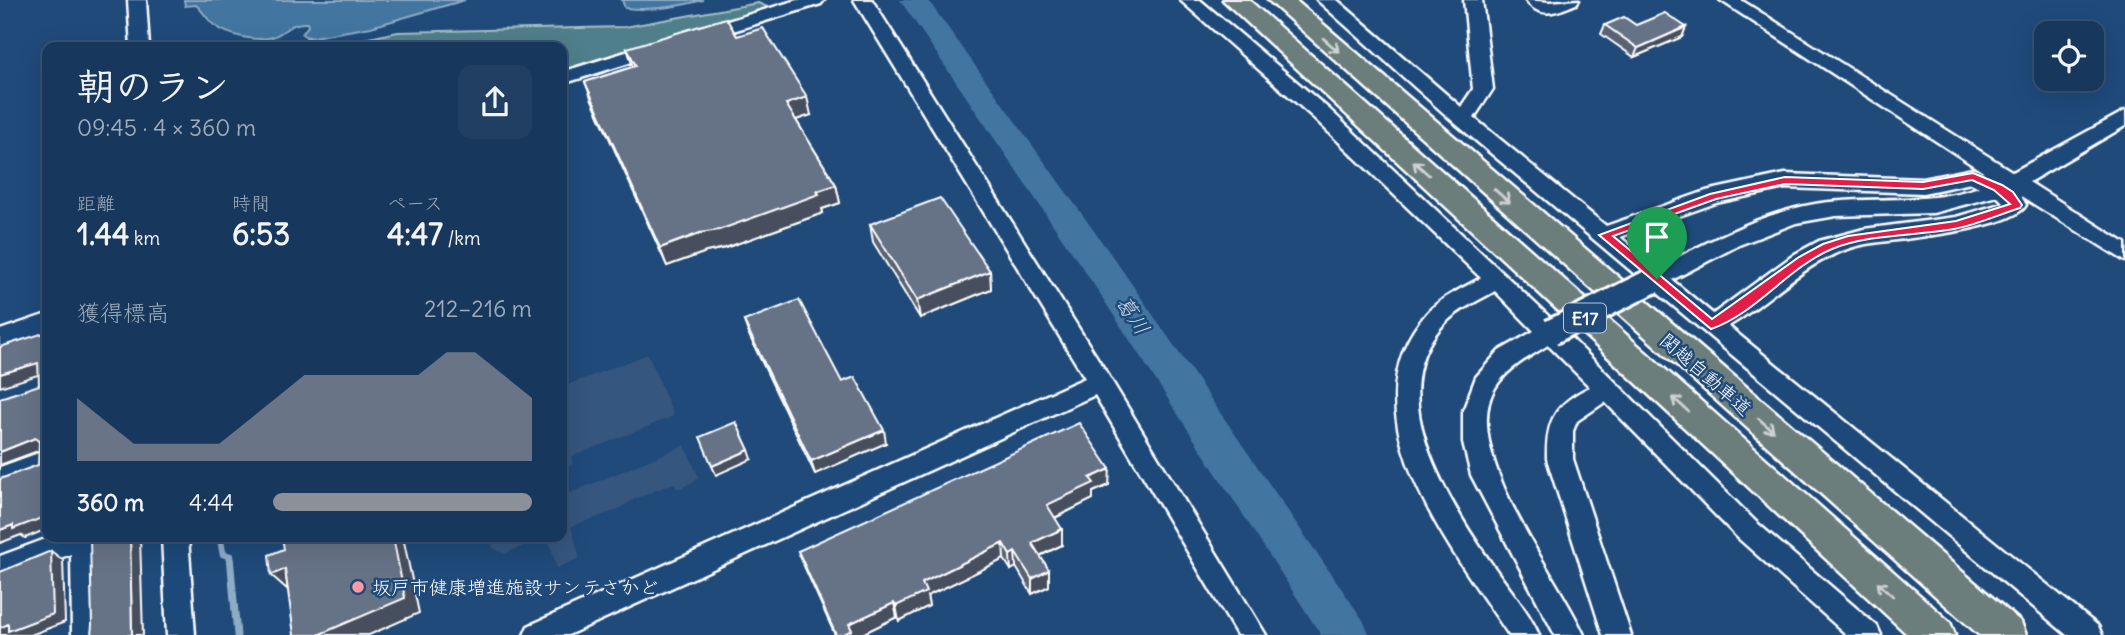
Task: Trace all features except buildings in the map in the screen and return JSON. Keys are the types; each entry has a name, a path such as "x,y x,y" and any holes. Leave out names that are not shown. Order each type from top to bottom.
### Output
{"highway":[{"name":"関越自動車道","path":"1235,0 1936,635"},
{"name":"関越自動車道","path":"1280,0 2007,635"},
{"path":"1924,563 2015,635"}],"street":[{"path":"137,0 140,42"},
{"path":"567,76 815,0"},
{"path":"863,0 1100,382 1252,635"},
{"path":"1189,0 1322,115 1551,332 1747,530 1867,635"},
{"path":"1326,0 1654,280 2088,635"},
{"path":"1464,118 1483,89 1473,0"},
{"path":"1534,0 1547,9 1570,0"},
{"path":"1729,0 2006,184 2125,253"},
{"path":"1570,635 1484,475 1475,435 1475,411 1484,384 1507,358 1551,332 1746,234 1791,217 1835,209 1918,207 1970,198 2006,184 2125,117"},
{"path":"1604,235 1713,196 1785,181 1923,186 1973,176 2006,184"},
{"path":"1711,324 1725,318 1803,260 1827,247 1848,240 1956,225 2016,205 2006,184"},
{"path":"1497,280 1449,308 1434,320 1417,342 1406,370 1404,409 1411,446 1434,496 1525,635"},
{"path":"0,339 42,326"},
{"path":"538,635 1100,382"},
{"path":"1609,390 1575,406 1562,422 1558,436 1560,459 1617,635"},
{"path":"0,478 42,463"},
{"path":"0,569 71,542"},
{"path":"84,542 86,635"},
{"path":"175,542 181,635"}],"shaded area":[{"path":"184,0 465,0 371,27 308,38 302,34 308,26 307,23 302,23 270,38 254,39 220,29 211,23 196,5 185,6"},
{"path":"622,0 703,0 644,9 625,8"},
{"path":"648,354 674,416 571,457 573,464 567,467 567,385"},
{"path":"685,445 699,478 682,488 676,488 674,483 635,499 615,511 571,526 580,558 557,568 549,542 567,542 567,484 570,493"},
{"path":"491,542 533,542 504,554 493,548"}],"green space":[{"path":"758,3 770,8 567,69 567,42 349,42 398,32 625,27"}],"waterway":[{"name":"葛川","path":"914,0 1107,276 1347,635"},
{"path":"308,38 308,42"},
{"path":"221,542 223,554 230,556 237,635"}],"place":[{"name":"坂戸市健康増進施設サンテさかど","path":"358,587"}],"route":[{"path":"1973,176 1998,187 2015,201 2016,205 1956,225 1848,240 1827,247 1803,260 1725,318 1711,324 1657,279 1604,235 1713,196 1747,187 1785,181 1923,186 1973,176"}]}
